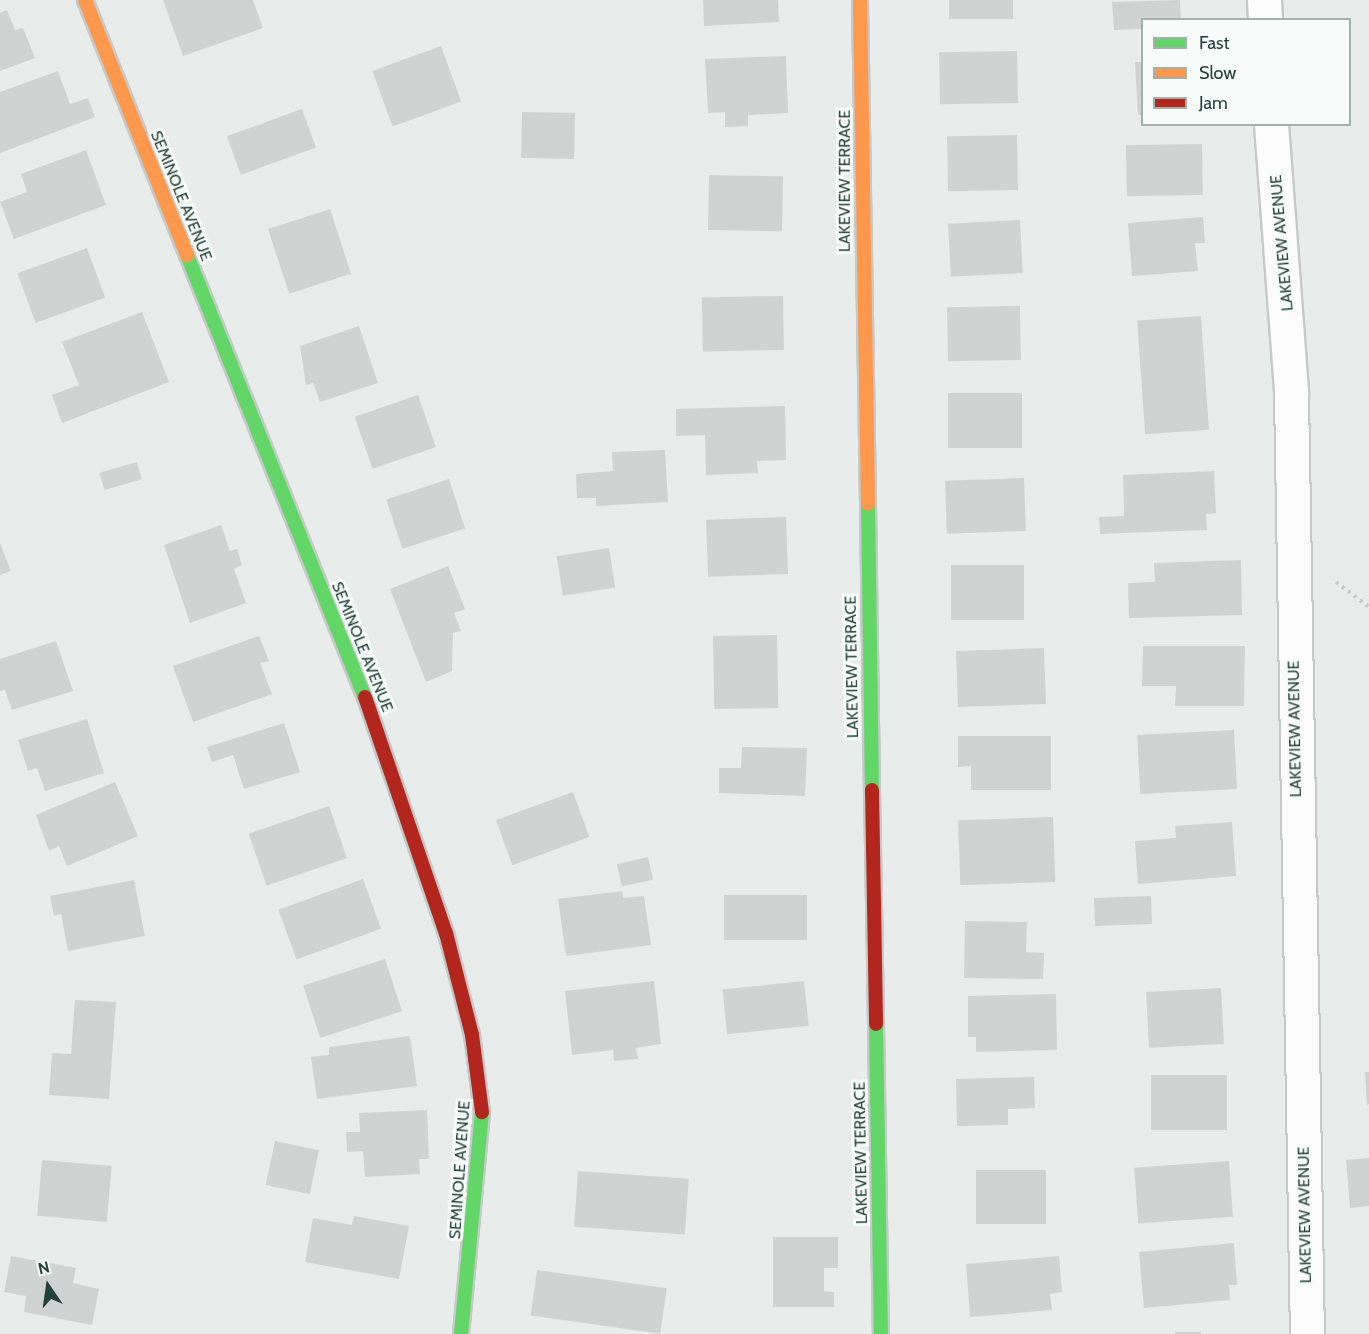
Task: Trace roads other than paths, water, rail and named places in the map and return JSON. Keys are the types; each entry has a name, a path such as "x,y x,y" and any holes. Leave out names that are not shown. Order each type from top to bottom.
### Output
{"street":[{"name":"SEMINOLE AVENUE","path":"85,0 374,717 446,933 472,1035 483,1106 461,1334"},
{"name":"LAKEVIEW TERRACE","path":"861,0 881,1334"},
{"path":"1264,0 1265,18"},
{"name":"LAKEVIEW AVENUE","path":"1271,126 1291,393 1307,1334"}]}
